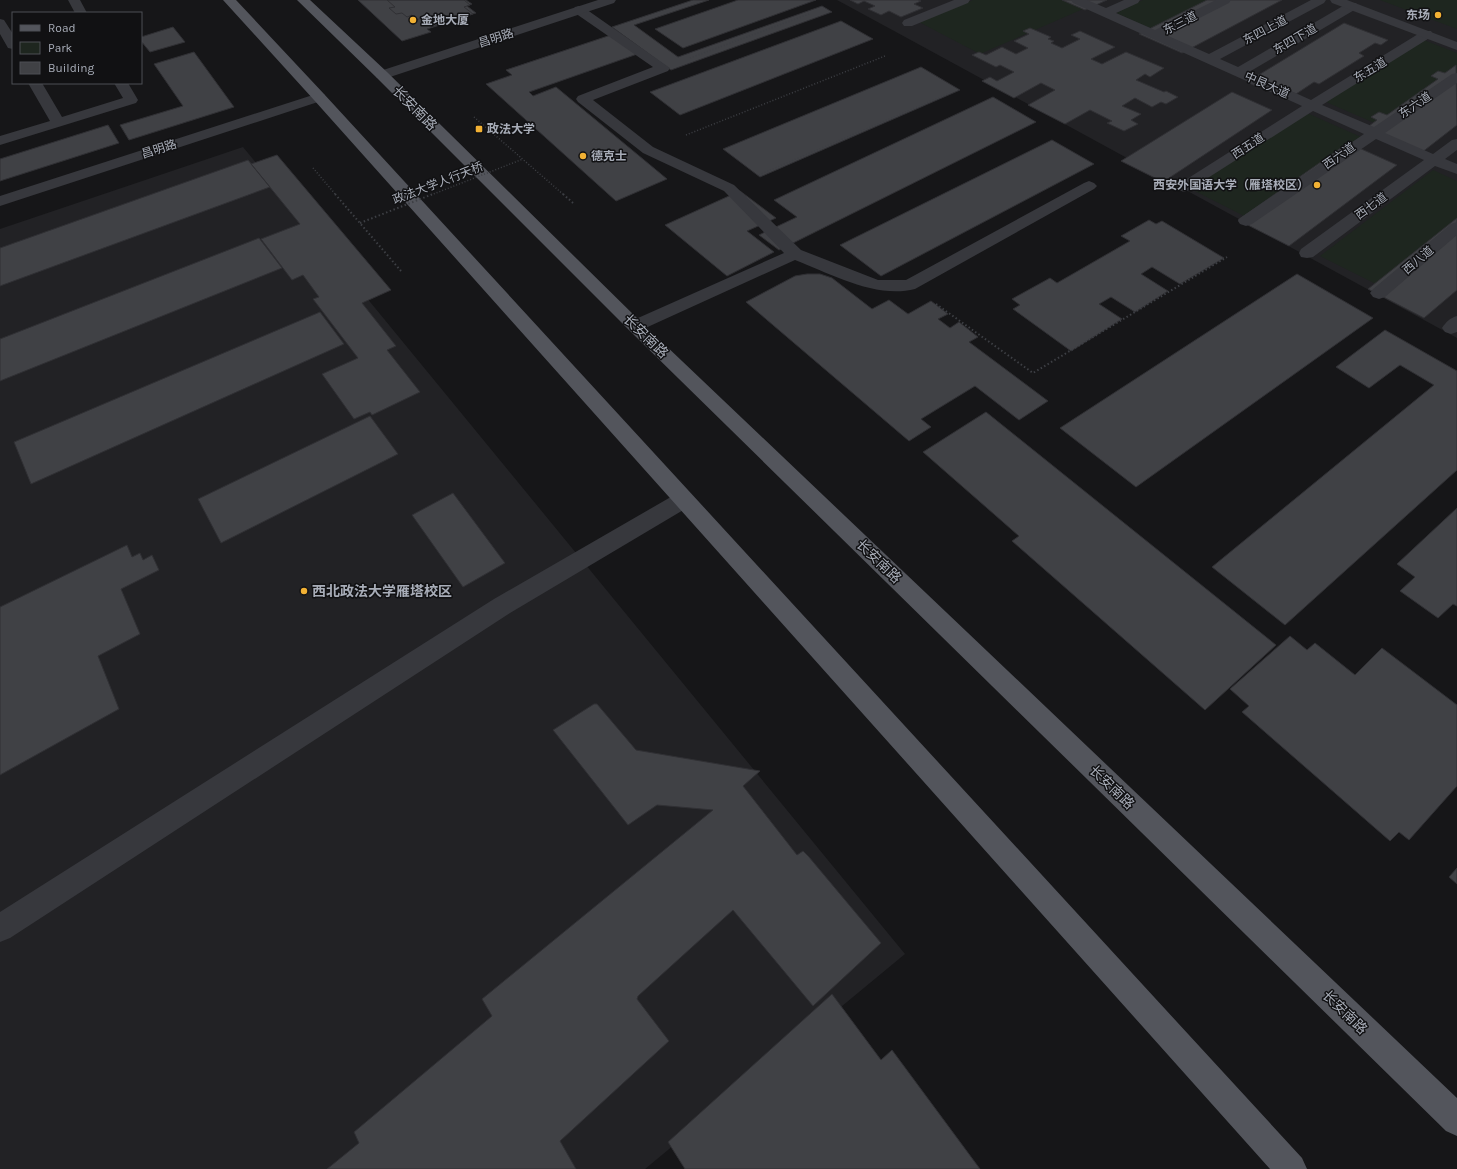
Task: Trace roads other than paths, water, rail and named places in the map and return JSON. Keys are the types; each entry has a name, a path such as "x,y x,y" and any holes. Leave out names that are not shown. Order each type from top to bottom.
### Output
{"main road":[{"path":"229,0 319,97 1291,1169"},
{"name":"长安南路","path":"303,0 382,75 635,326 1457,1120"}],"street":[{"path":"74,0 80,12"},
{"name":"昌明路","path":"382,75 610,0"},
{"path":"908,23 964,0"},
{"name":"中艮大道","path":"1077,0 1457,170"},
{"path":"1106,13 1134,0"},
{"name":"东三道","path":"1156,35 1225,0"},
{"name":"东四上道","path":"1210,59 1320,0"},
{"path":"1336,0 1457,46"},
{"name":"东四下道","path":"1239,72 1352,6"},
{"path":"579,10 663,68 583,99 648,150 729,188 795,254 876,285 909,285 1089,186"},
{"path":"0,23 12,43"},
{"name":"东五道","path":"1312,105 1428,34"},
{"name":"东六道","path":"1374,132 1457,77"},
{"path":"36,84 58,123"},
{"path":"0,141 131,100 122,84"},
{"name":"昌明路","path":"0,201 319,97"},
{"name":"西五道","path":"1184,188 1312,105"},
{"name":"西六道","path":"1246,221 1374,132"},
{"name":"西七道","path":"1307,253 1457,143"},
{"name":"西八道","path":"1379,293 1457,227"},
{"path":"635,326 795,254"},
{"path":"0,928 502,606 683,500"}],"place":[{"name":"东场","path":"1438,15"},
{"name":"金地大厦","path":"413,20"},
{"name":"政法大学","path":"479,129"},
{"name":"德克士","path":"583,156"},
{"name":"西安外国语大学（雁塔校区）","path":"1317,185"},
{"name":"西北政法大学雁塔校区","path":"304,591"}]}
